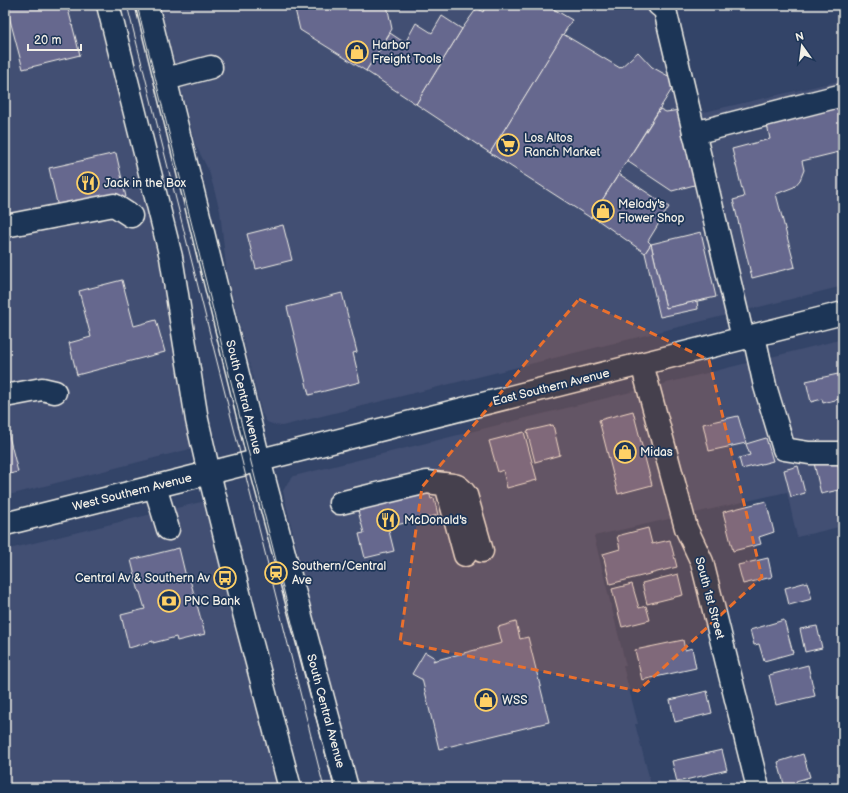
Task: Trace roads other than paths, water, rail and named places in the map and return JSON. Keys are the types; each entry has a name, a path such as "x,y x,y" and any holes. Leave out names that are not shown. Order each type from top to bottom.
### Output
{"main road":[{"path":"108,5 171,257 198,420 209,473 290,788"},
{"name":"South Central Avenue","path":"147,5 259,460 347,788"},
{"path":"659,5 664,10 694,133 749,337 784,449 809,453 843,453"},
{"path":"166,79 211,68"},
{"path":"694,133 843,95"},
{"path":"5,226 114,205 131,216"},
{"name":"East Southern Avenue","path":"259,460 843,313"},
{"name":"South 1st Street","path":"642,364 686,528 702,562 758,788"},
{"path":"5,396 42,390 55,392"},
{"name":"West Southern Avenue","path":"5,524 259,460"},
{"path":"340,504 427,482 443,484 447,489 473,553"},
{"path":"155,487 168,528"}],"tram line":[{"path":"127,5 324,788"},
{"path":"137,5 334,788"}],"place":[{"name":"Harbor Freight Tools","path":"357,52"},
{"name":"Los Altos Ranch Market","path":"508,145"},
{"name":"Jack in the Box","path":"88,183"},
{"name":"Melody's Flower Shop","path":"603,211"},
{"name":"Midas","path":"625,452"},
{"name":"McDonald's","path":"388,520"},
{"name":"Southern/Central Ave","path":"276,573"},
{"name":"Central Av & Southern Av","path":"225,578"},
{"name":"PNC Bank","path":"169,601"},
{"name":"WSS","path":"486,700"}]}
